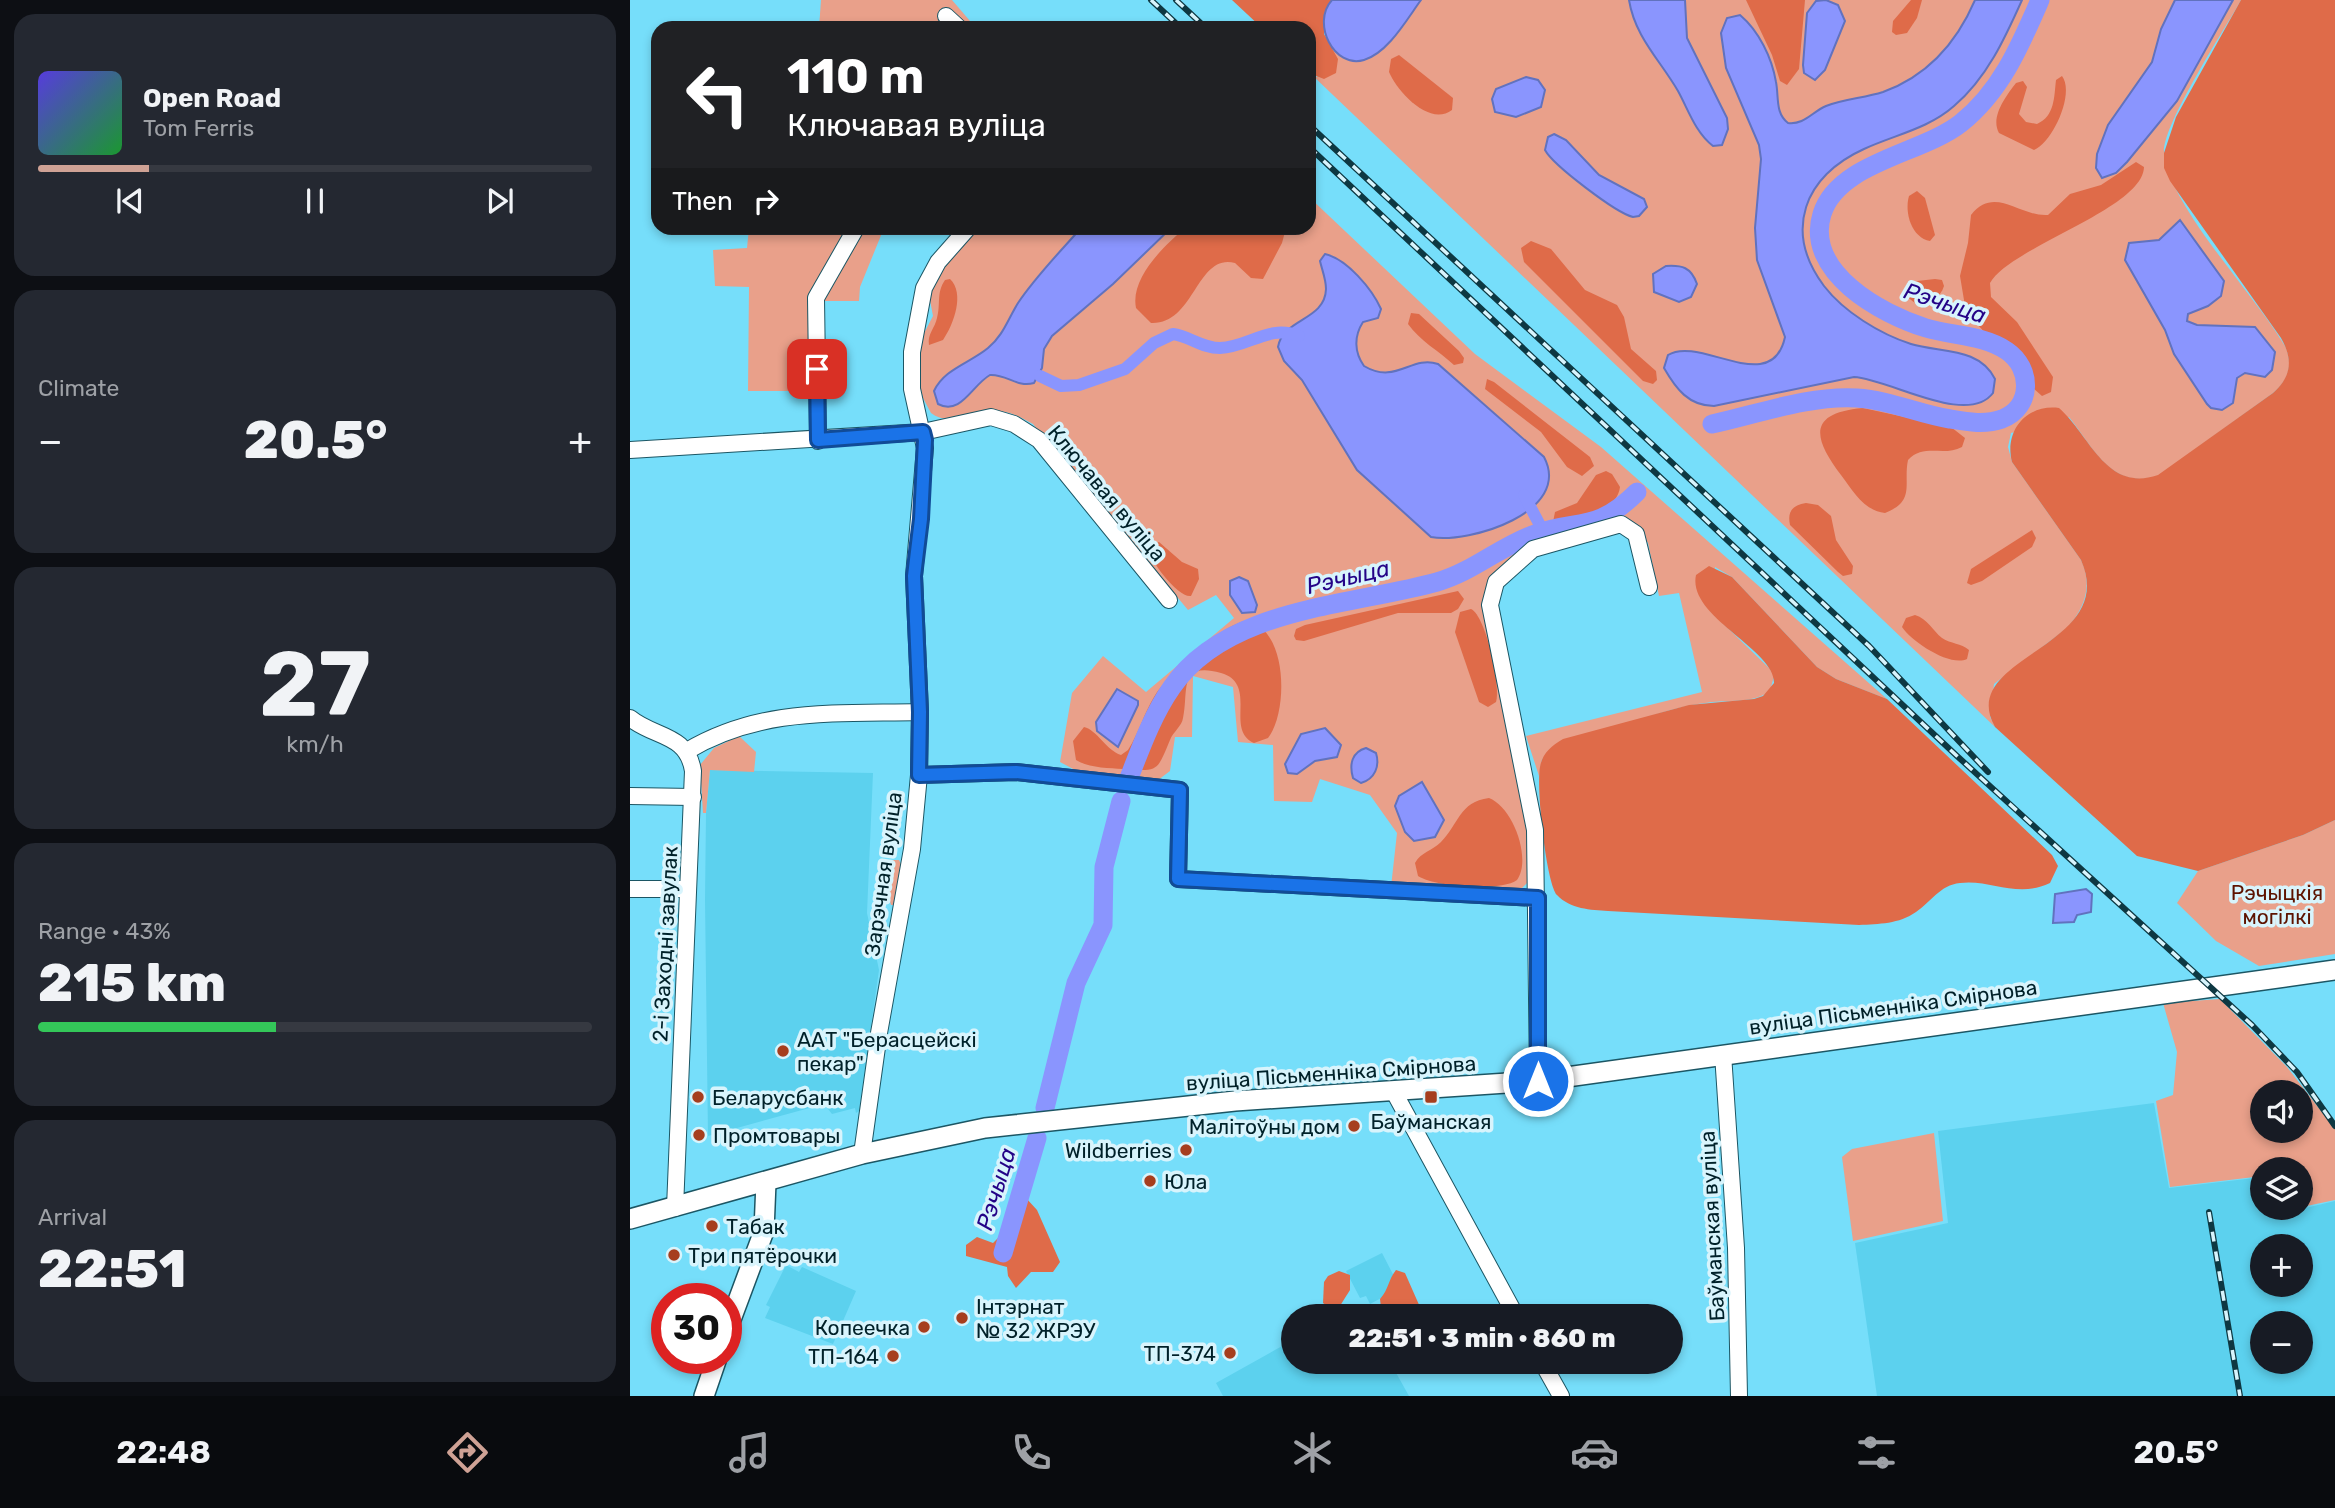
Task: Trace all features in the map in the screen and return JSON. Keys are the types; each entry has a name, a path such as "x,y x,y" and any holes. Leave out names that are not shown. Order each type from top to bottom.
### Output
{"main road":[{"name":"вуліца Пісьменніка Смірнова","path":"630,1219 862,1154 985,1128 1235,1101 1538,1081 2335,970"},
{"path":"742,1290 764,1231 766,1182"},
{"path":"704,1396 712,1374"}],"street":[{"path":"946,16 951,21"},
{"path":"818,440 816,298 852,235"},
{"name":"Зарэчная вуліца","path":"862,1154 879,1034 912,849 919,775 920,712 914,576 925,448 911,377 917,320 925,288 938,262 962,235"},
{"name":"Ключавая вуліца","path":"630,450 923,432 991,418 1014,424 1039,440 1170,600"},
{"path":"1538,1081 1538,898 1535,831 1490,606 1496,582 1533,549 1621,524 1636,534 1649,587"},
{"path":"630,718 643,727 677,741 687,751 732,727 787,715 920,712"},
{"name":"2-і Заходні завулак","path":"675,1208 693,797 693,771 687,751"},
{"path":"919,775 1016,772 1180,790 1178,879 1538,898"},
{"path":"630,796 693,797"},
{"path":"630,889 688,889"},
{"name":"Баўманская вуліца","path":"1723,1054 1736,1248 1738,1396"},
{"path":"1394,1092 1509,1304"},
{"path":"1549,1374 1561,1396"}],"shaded area":[{"path":"1232,0 1332,0 1324,34 1338,59 1336,73 1324,79 1316,76 1316,21 1254,21"},
{"path":"1746,0 1805,0 1799,69 1787,85 1780,81 1772,55"},
{"path":"1911,0 1922,0 1917,18 1907,33 1896,35 1892,32 1893,21"},
{"path":"2241,0 2335,0 2335,820 2303,835 2198,871 2137,856 1995,727 1989,703 1997,683 2015,666 2060,633 2078,613 2087,590 2081,560 2012,462 2011,440 2020,422 2037,410 2059,408 2112,469 2125,476 2140,478 2158,475 2273,393 2287,374 2289,360 2281,338 2170,181 2164,168 2164,153 2176,117"},
{"path":"1399,55 1453,98 1452,110 1434,114 1406,97 1389,72 1391,59"},
{"path":"2062,76 2066,94 2064,105 2055,128 2041,145 2034,150 1999,133 1996,120 1998,114 2016,83 2023,81 2027,87 2019,114 2026,122 2037,124 2043,121 2050,111 2056,80"},
{"path":"2136,162 2144,167 2138,183 2122,198 2022,256 2002,269 1990,283 1991,297 2017,322 2053,377 2051,392 2042,396 2033,388 2024,360 1988,336 1966,312 1960,276 1971,215 1980,206 1998,202 2027,212 2048,215 2070,194 2101,185"},
{"path":"1917,191 1925,198 1935,235 1930,241 1918,235 1909,217 1909,196"},
{"path":"1178,235 1284,235 1263,279 1251,278 1235,263 1222,263 1212,268 1203,278 1177,313 1166,321 1151,323 1136,308 1138,285 1150,264"},
{"path":"1531,241 1551,249 1585,290 1617,305 1624,317 1631,349 1656,371 1657,380 1653,384 1643,381 1524,262 1521,248"},
{"path":"950,279 957,292 954,317 943,340 929,345 941,289 945,280"},
{"path":"1942,280 1944,286 1940,294 1929,301 1915,303 1902,293 1908,282"},
{"path":"1411,313 1419,314 1459,351 1464,358 1463,363 1454,365 1418,336 1408,324"},
{"path":"1487,379 1590,457 1594,466 1582,476 1567,467 1541,432 1485,389"},
{"path":"1863,408 1951,427 1965,438 1962,447 1955,450 1921,452 1908,460 1905,497 1895,508 1885,513 1871,508 1850,488 1832,462 1821,439 1820,430 1832,415"},
{"path":"1606,471 1612,474 1620,487 1617,496 1603,512 1583,522 1553,522 1555,512 1577,503 1596,475"},
{"path":"1806,503 1818,505 1831,516 1836,540 1853,566 1852,574 1843,576 1790,525 1789,516 1792,510"},
{"path":"2032,530 2036,538 2032,547 1982,581 1971,585 1967,583 1971,569"},
{"path":"1159,542 1182,562 1198,569 1199,579 1191,596 1179,591 1153,560 1148,546"},
{"path":"1709,566 1732,577 1817,667 1836,679 1887,699 2052,855 2058,866 2050,883 2026,889 1971,883 1953,884 1903,919 1859,925 1595,910 1574,906 1562,900 1553,887 1543,833 1539,777 1545,754 1563,739 1689,705 1754,699 1763,696 1774,683 1771,670 1761,658 1705,605 1697,590 1696,575"},
{"path":"1458,591 1464,599 1458,609 1451,613 1398,613 1304,641 1296,640 1294,636 1296,629 1305,625"},
{"path":"1471,609 1482,624 1494,667 1496,702 1488,707 1479,702 1455,632 1460,612"},
{"path":"1915,615 1927,622 1942,638 1969,650 1967,659 1960,661 1942,656 1914,639 1902,627 1906,618"},
{"path":"1244,621 1259,626 1269,637 1280,671 1279,709 1275,726 1268,738 1254,743 1246,737 1240,718 1238,687 1232,679 1221,673 1197,671 1188,681 1182,721 1155,767 1144,770 1105,768 1076,760 1073,741 1084,727 1121,755 1128,750 1161,687 1194,653 1221,633"},
{"path":"710,770 873,773 867,913 879,970 859,1111 856,1113 855,1108 832,1114 824,1104 708,1136 705,900 706,813"},
{"path":"1489,798 1506,812 1518,834 1522,860 1517,880 1497,886 1468,887 1438,883 1418,876 1415,863 1417,859 1441,842 1465,809 1479,800"},
{"path":"2154,1103 2169,1188 2250,1179 2250,1220 2313,1220 2313,1206 2335,1201 2335,1396 1877,1396 1855,1243 1948,1223 1938,1131"},
{"path":"1026,1198 1037,1210 1060,1262 1053,1272 1031,1272 1016,1288 1008,1276 1007,1267 966,1256 966,1245 977,1237 993,1243 999,1237 1013,1201"},
{"path":"1382,1253 1400,1288 1370,1304 1366,1296 1360,1298 1346,1271"},
{"path":"786,1265 799,1272 802,1267 856,1291 833,1344 765,1318 770,1307 766,1305"},
{"path":"1396,1270 1405,1273 1419,1304 1381,1304 1380,1299"},
{"path":"1339,1271 1350,1275 1350,1290 1341,1304 1323,1303 1324,1282 1328,1276"},
{"path":"1281,1347 1281,1374 1397,1374 1409,1396 1223,1396 1216,1383"}],"green space":[{"path":"821,0 952,0 970,21 820,21"},
{"path":"1332,0 2241,0 2183,100 2166,140 2164,153 2169,174 2197,224 2286,348 2288,373 2273,393 2158,476 2142,479 2116,472 2096,453 2069,417 2011,433 2008,447 2012,462 2081,560 2087,587 2083,604 2067,628 1994,684 1990,717 1995,727 1317,77"},
{"path":"1316,204 1475,354 1601,447 1887,699 1836,679 1817,667 1732,577 1715,567 1710,611 1770,669 1774,676 1770,691 1750,699 1690,705 1647,717 1542,759 1539,776 1526,736 1702,692 1679,593 1659,596 1648,543 1637,527 1532,548 1494,581 1530,837 1531,879 1518,892 1391,887 1397,833 1370,795 1320,779 1312,802 1274,801 1273,745 1238,742 1233,687 1193,676 1192,737 1175,737 1170,771 1158,780 1077,771 1060,762 1072,693 1103,656 1146,692 1234,618 1216,595 1188,610 1033,424 1016,415 998,411 985,411 951,419 937,417 931,413 923,398 918,377 921,339 933,316 929,295 940,271 972,235 1316,235"},
{"path":"748,235 881,235 860,287 859,301 813,301 810,391 748,391 749,287 715,286 713,250 747,248"},
{"path":"739,736 756,752 754,772 710,770 706,813 703,813 700,765 714,748"},
{"name":"Рэчыцкія могілкі","path":"2335,820 2335,954 2259,966 2216,941 2177,903 2198,871 2303,835"},
{"path":"888,860 899,860 902,866 895,905 891,905 880,865"},
{"path":"2220,999 2297,1080 2250,1080 2250,1143 2313,1143 2313,1101 2335,1129 2335,1200 2313,1205 2313,1157 2250,1157 2250,1178 2170,1187 2156,1101 2173,1095 2177,1052 2163,1003"},
{"path":"1934,1133 1943,1221 1853,1241 1842,1157 1852,1149"}],"water":[{"path":"1332,0 1421,0 1389,43 1373,56 1353,61 1343,58 1335,51 1325,31 1326,10"},
{"path":"1629,0 1685,0 1687,38 1727,118 1728,129 1722,145 1713,146 1697,127 1678,91 1642,37"},
{"path":"1826,0 1838,5 1845,21 1825,70 1815,80 1804,73 1803,65 1807,13 1816,1"},
{"path":"1975,0 2022,0 1986,70 1966,95 1944,114 1843,160 1814,190 1806,207 1803,226 1811,265 1824,286 1842,305 1863,321 1899,340 1958,353 1979,361 1995,379 1993,393 1981,402 1965,405 1947,403 1854,377 1714,406 1690,400 1673,383 1664,368 1668,355 1682,351 1698,352 1751,364 1766,363 1778,354 1785,337 1757,260 1755,228 1761,159 1759,145 1726,68 1721,33 1727,18 1740,15 1759,37 1774,73 1781,114 1788,123 1794,123 1826,106 1883,92 1913,77 1939,56 1950,43"},
{"path":"2175,0 2233,0 2177,101 2127,162 2116,173 2102,178 2096,168 2097,154 2108,125 2152,62 2161,29"},
{"path":"1526,77 1538,80 1545,90 1541,107 1516,117 1495,112 1492,99 1496,89"},
{"path":"1554,134 1566,140 1599,175 1644,199 1647,207 1639,216 1633,217 1586,188 1545,150 1548,137"},
{"path":"2180,220 2224,281 2221,296 2208,306 2188,314 2187,321 2197,325 2255,327 2275,352 2272,370 2265,377 2245,373 2237,378 2233,403 2222,410 2211,408 2207,404 2174,354 2165,330 2125,260 2129,243 2159,240"},
{"path":"1075,235 1164,235 1113,284 1052,336 1044,349 1042,368 1034,383 1022,384 990,375 960,403 946,407 938,404 934,391 938,383 993,343 1040,274"},
{"path":"1325,254 1350,268 1372,293 1381,309 1378,318 1363,322 1358,333 1357,350 1364,366 1385,372 1420,363 1438,364 1544,457 1549,477 1544,494 1531,508 1513,520 1491,529 1448,538 1431,537 1357,470 1302,380 1284,361 1278,347 1287,330 1312,314 1324,299 1326,285 1320,261"},
{"path":"1666,266 1681,267 1692,274 1697,284 1691,297 1679,302 1654,292 1653,274"},
{"path":"1239,577 1248,581 1257,605 1255,612 1242,613 1230,595 1230,581"},
{"path":"1117,689 1138,701 1118,747 1097,731 1096,722"},
{"path":"1325,728 1341,745 1337,757 1315,761 1297,774 1288,773 1285,764 1301,734"},
{"path":"1366,748 1376,753 1377,767 1370,778 1361,783 1353,778 1351,768 1357,752"},
{"path":"1422,782 1444,820 1435,837 1414,841 1405,832 1395,806 1399,796"},
{"path":"2086,889 2092,894 2091,912 2077,915 2074,922 2053,923 2055,894"}],"waterway":[{"name":"Рэчыца","path":"1712,424 1821,399 1869,399 1938,417 1976,422 2002,419 2019,406 2024,397 2025,377 2015,358 2007,351 1978,339 1926,328 1869,301 1850,288 1835,272 1824,254 1819,235 1822,214 1831,196 1845,182 1883,161 1944,134 1975,110 2008,67 2040,0"},
{"path":"1040,376 1061,386 1079,385 1125,369 1154,343 1173,334 1220,348 1268,334 1288,333 1299,336"},
{"name":"Рэчыца","path":"1129,778 1165,697 1196,661 1225,640 1257,625 1293,614 1450,578 1532,535 1597,520 1637,492"},
{"path":"1524,495 1543,531"},
{"name":"Рэчыца","path":"1045,1108 1076,983 1103,925 1104,867 1121,801"},
{"name":"Рэчыца","path":"1003,1253 1037,1138"}],"railway":[{"path":"1151,0 1174,21"},
{"path":"1176,0 1198,21"},
{"path":"1316,132 1869,646 1988,772"},
{"path":"1316,154 1957,756 2252,1025 2297,1072 2335,1126"},
{"path":"2209,1212 2240,1396"}],"place":[{"name":"ААТ \"Берасцейскі пекар\"","path":"783,1051"},
{"name":"Беларусбанк","path":"698,1097"},
{"name":"Баўманская","path":"1431,1097"},
{"name":"Малітоўны дом","path":"1354,1126"},
{"name":"Промтовары","path":"699,1135"},
{"name":"Wildberries","path":"1186,1150"},
{"name":"Юла","path":"1150,1181"},
{"name":"Табак","path":"712,1226"},
{"name":"Три пятёрочки","path":"674,1255"},
{"name":"Інтэрнат № 32 ЖРЭУ","path":"962,1318"},
{"name":"Копеечка","path":"924,1327"},
{"name":"ТП-374","path":"1230,1353"},
{"name":"ТП-164","path":"893,1356"}],"route":[{"path":"817,369 818,440 923,432 925,448 921,519 914,564 920,712 919,775 1016,772 1180,790 1178,879 1262,886 1538,898 1538,1081"}]}
